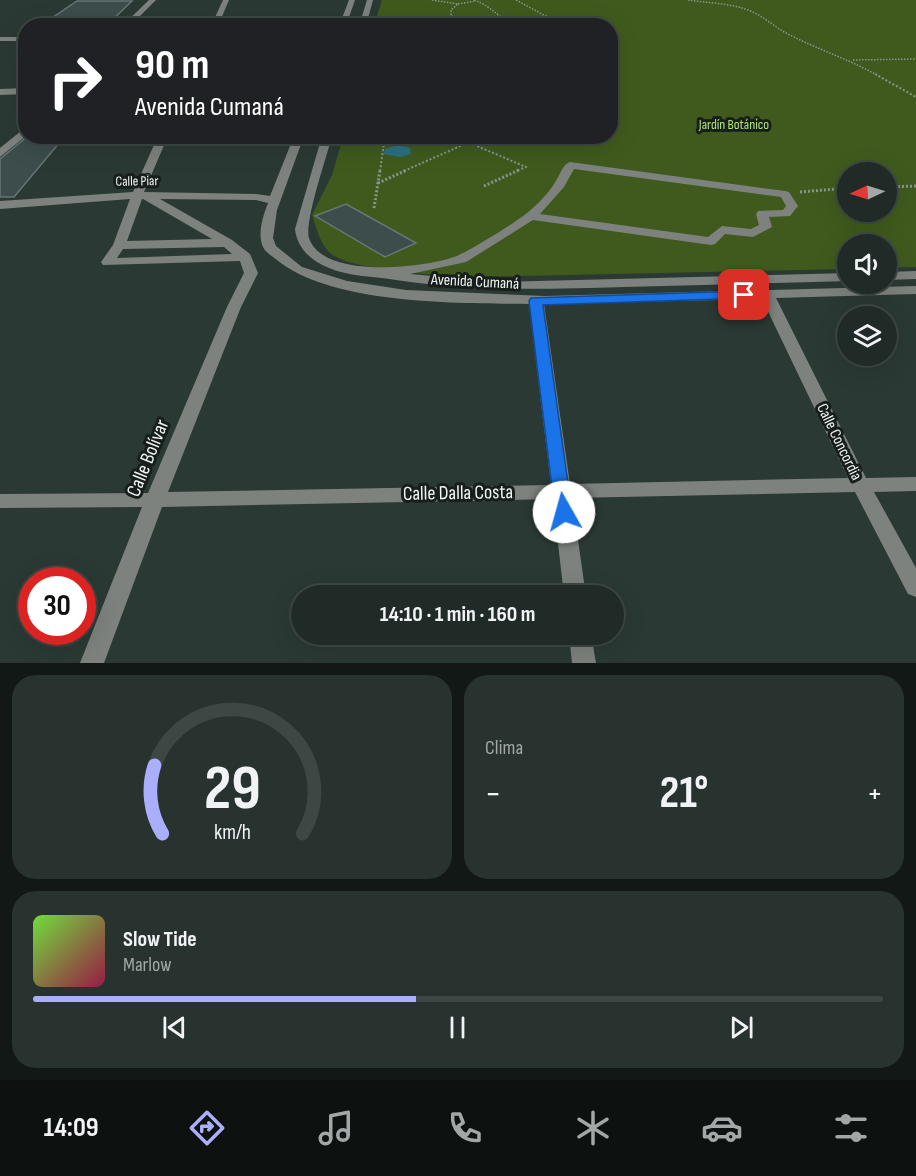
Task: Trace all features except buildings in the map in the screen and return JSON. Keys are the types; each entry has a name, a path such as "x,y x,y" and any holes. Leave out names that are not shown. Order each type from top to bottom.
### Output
{"street":[{"path":"134,18 153,0"},
{"path":"218,18 226,0"},
{"path":"345,18 352,0"},
{"path":"364,18 370,0"},
{"path":"0,39 18,39"},
{"path":"0,92 18,91"},
{"path":"0,154 18,137"},
{"path":"160,144 119,245 108,262 248,265"},
{"name":"Avenida Cumaná","path":"296,144 275,201 267,232 269,247 286,265 297,271 335,282 433,297 536,301 916,290"},
{"name":"Avenida Cumaná","path":"325,144 302,221 302,239 313,254 323,261 346,269 438,282 501,286 837,277"},
{"path":"369,273 408,270 461,260 531,216 560,185 570,165 785,194 792,206 786,213 762,214 766,227 753,233 722,230 711,241 531,216"},
{"path":"141,195 227,243 248,265"},
{"name":"Calle Piar","path":"0,205 141,195 256,197 275,201"},
{"path":"119,245 227,243"},
{"name":"Calle Bolívar","path":"92,663 155,500 234,307 248,265"},
{"path":"897,276 916,275"},
{"name":"Calle Concordia","path":"767,294 860,484 916,588"},
{"path":"536,301 574,585"},
{"name":"Calle Dalla Costa","path":"0,501 155,500 916,484"},
{"path":"582,645 584,663"}],"path":[{"path":"432,0 458,4 476,1 491,6 500,18"},
{"path":"516,0 549,18"},
{"path":"688,0 746,9 764,17 783,32 809,45 852,60 916,97"},
{"path":"458,4 451,10 451,16 461,18"},
{"path":"852,60 916,59"},
{"path":"374,207 384,144"},
{"path":"378,183 467,144"},
{"path":"471,144 526,167 484,186"},
{"path":"897,187 916,186"},
{"path":"785,194 837,189"}],"green space":[{"name":"Jardín Botánico","path":"382,0 916,0 916,267 897,268 897,234 837,234 837,269 469,277 417,273 374,268 339,258 329,252 323,244 312,215 332,175 341,144 618,144 618,18 376,18"}],"water":[{"path":"398,145 410,148 411,154 400,157 384,154 385,149"}],"route":[{"path":"564,512 536,301 744,295"}]}
